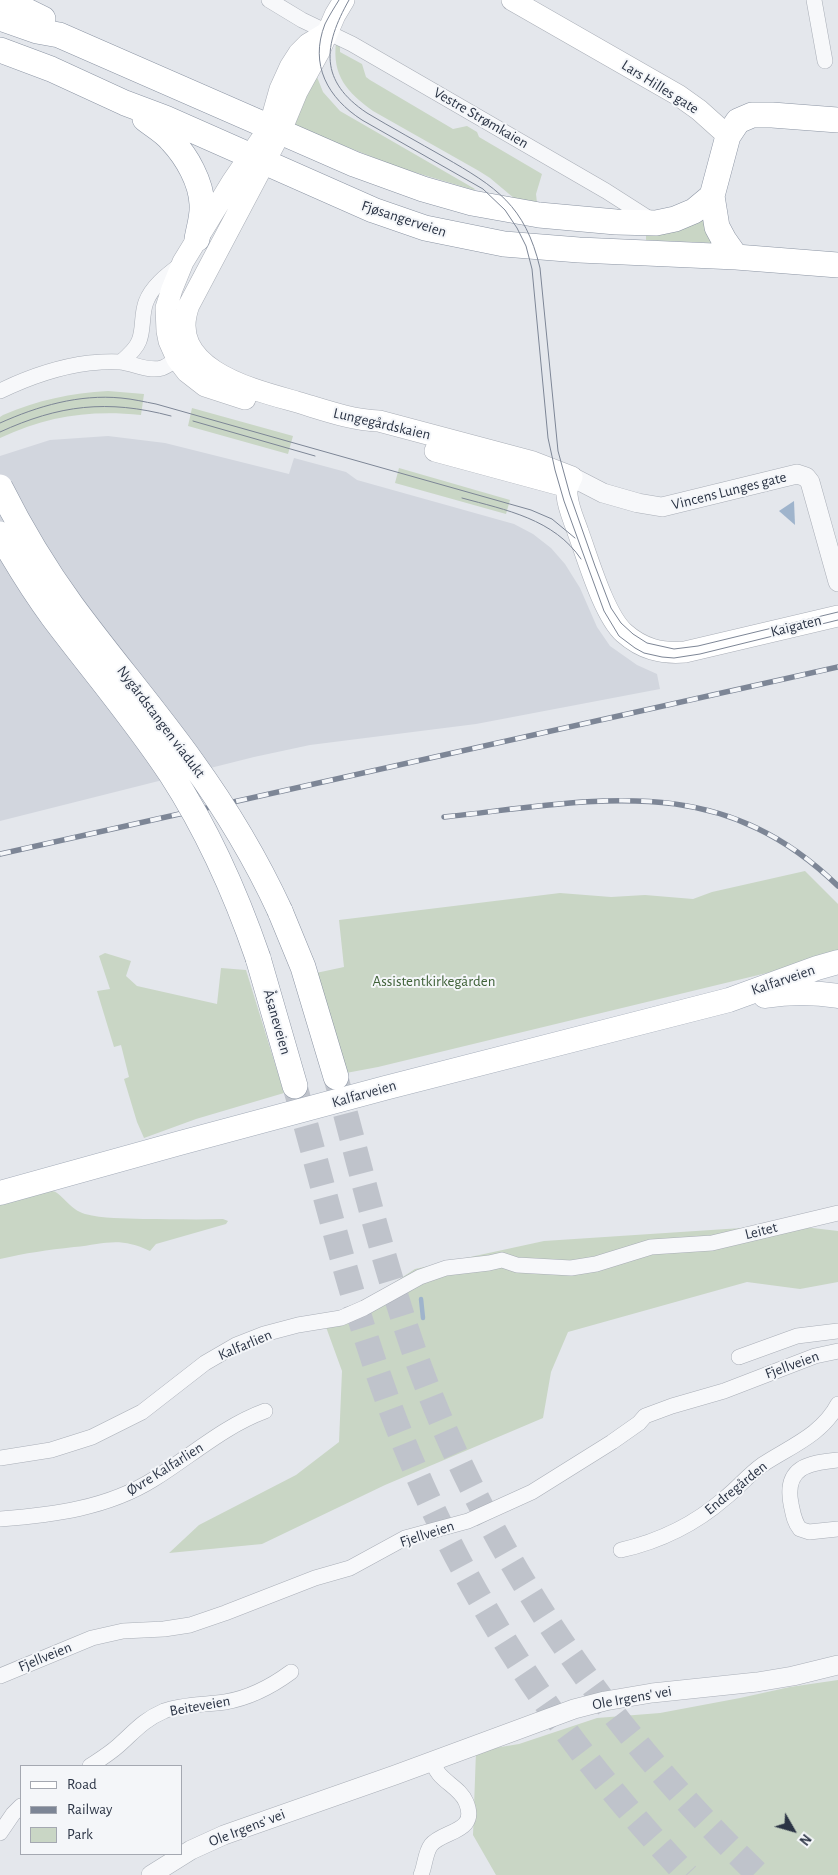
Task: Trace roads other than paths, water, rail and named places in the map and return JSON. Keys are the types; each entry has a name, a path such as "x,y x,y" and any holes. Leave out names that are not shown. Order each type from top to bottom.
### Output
{"highway":[{"path":"5,0 43,19 59,35"},
{"path":"0,18 37,31 59,35 275,130 382,174 423,189 472,203 505,210 564,218 656,223 675,219 694,211 712,196"},
{"name":"Fjøsangerveien","path":"0,50 31,60 125,103 165,118 257,160 399,220 447,234 535,247 736,257 838,265"},
{"path":"125,103 173,141 189,164 196,178 202,202 202,217 197,239"},
{"path":"736,257 717,227 712,196 728,136 738,121 752,115 838,120"},
{"name":"Nygårdstangen viadukt","path":"0,487 28,539 72,606 192,762 231,818 272,894 303,968 336,1077"},
{"name":"Nygårdstangen viadukt","path":"0,534 52,616 138,726 176,783 219,860 241,910 258,958"},
{"name":"Åsaneveien","path":"258,958 295,1086"}],"main road":[{"path":"275,130 319,52 344,0"},
{"name":"Lars Hilles gate","path":"512,0 678,95 728,136"},
{"path":"275,130 280,89 290,67 299,53 308,44 328,32"},
{"name":"Lungegårdskaien","path":"275,130 257,160 197,239 183,262 169,299 166,318 169,341 184,353 202,360 222,376 260,392 358,420 379,421 533,462 570,482"},
{"name":"Lungegårdskaien","path":"184,353 186,313 237,217 257,160"},
{"path":"237,217 268,184 277,180 296,177"},
{"name":"Kaigaten","path":"570,482 568,502 608,610 617,626 630,638 646,648 663,652 685,652 838,616"},
{"name":"Kalfarveien","path":"0,1193 166,1146 385,1088 729,1000 838,962"},
{"name":"Kalfarveien","path":"729,1000 789,993 820,993 838,996"}],"street":[{"name":"Vestre Strømkaien","path":"269,0 487,122 606,191 656,223"},
{"path":"814,0 825,60"},
{"path":"299,53 302,39 302,20"},
{"name":"Lungegårdskaien","path":"121,362 140,339 143,312 150,294 164,278 183,262"},
{"path":"0,391 45,372 87,363 121,362 131,366 161,368 184,353"},
{"name":"Vincens Lunges gate","path":"570,482 638,503 662,507 797,474 806,477 810,482 838,582"},
{"name":"Leitet","path":"502,1260 517,1265 571,1268 596,1264 651,1248 712,1243 838,1213"},
{"name":"Kalfarlien","path":"0,1458 51,1450 92,1437 142,1412 205,1363 220,1353 250,1340 298,1326 341,1318 420,1277 446,1268 489,1264 502,1260"},
{"name":"Fjellveien","path":"739,1357 797,1336 838,1331"},
{"name":"Fjellveien","path":"0,1676 92,1638 123,1631 164,1629 190,1625 315,1578 350,1568 405,1538 468,1521 532,1492 612,1442 639,1423 645,1416 724,1391 814,1356 838,1351"},
{"name":"Endregården","path":"621,1550 647,1544 690,1525 762,1466 813,1433 827,1421 838,1404"},
{"name":"Øvre Kalfarlien","path":"0,1518 66,1511 118,1497 152,1480 208,1442 255,1414 265,1411"},
{"name":"Endregården","path":"838,1460 804,1466 794,1474 790,1490 794,1517 800,1529 809,1532 838,1529"},
{"name":"Ole Irgens' vei","path":"152,1875 190,1850 224,1835 395,1776 433,1760 574,1709 605,1701 652,1693 757,1682 793,1676 838,1665"},
{"name":"Beiteveien","path":"91,1765 116,1748 137,1727 160,1713 172,1709 224,1702 248,1696 281,1680 291,1672"},
{"path":"422,1875 430,1847 439,1838 462,1827 466,1822 468,1812 466,1802 455,1788 434,1768 433,1760"},
{"path":"0,1833 12,1814 20,1807"}],"water":[{"path":"794,501 795,525 779,511"}],"waterway":[{"path":"421,1299 423,1318"}],"tunnel":[{"path":"336,1078 373,1218 404,1323 445,1430 478,1501 516,1570 558,1636 603,1700 652,1761 704,1819 759,1875"},
{"path":"296,1090 369,1346 407,1451 437,1518 507,1645 548,1705 591,1764 637,1820 687,1875"}],"tram line":[{"path":"339,0 325,24 319,53 321,67 331,91 350,111 362,120 483,189 505,210 526,246 532,269 548,438 555,470 564,501 604,611 619,636 644,653 674,658 700,654 838,620"},
{"path":"349,0 340,17 331,48 330,62 333,75 340,88 351,101 367,113 479,178 493,189 517,213 534,246 540,268 558,451 570,495 595,566 611,608 621,623 647,643 674,649 698,646 838,612"},
{"path":"0,423 29,411 59,403 90,398 121,398 156,404 531,510 552,519 575,538"},
{"path":"0,432 43,416 63,411 104,406 148,411 171,416"},
{"path":"193,421 315,456"},
{"path":"462,498 512,512 543,525 570,545 581,559"}],"railway":[{"path":"0,854 838,667"},
{"path":"444,817 603,801 652,802 700,809 747,824 793,849 838,886"}],"park label":[{"name":"Assistentkirkegården","path":"434,981"}]}
